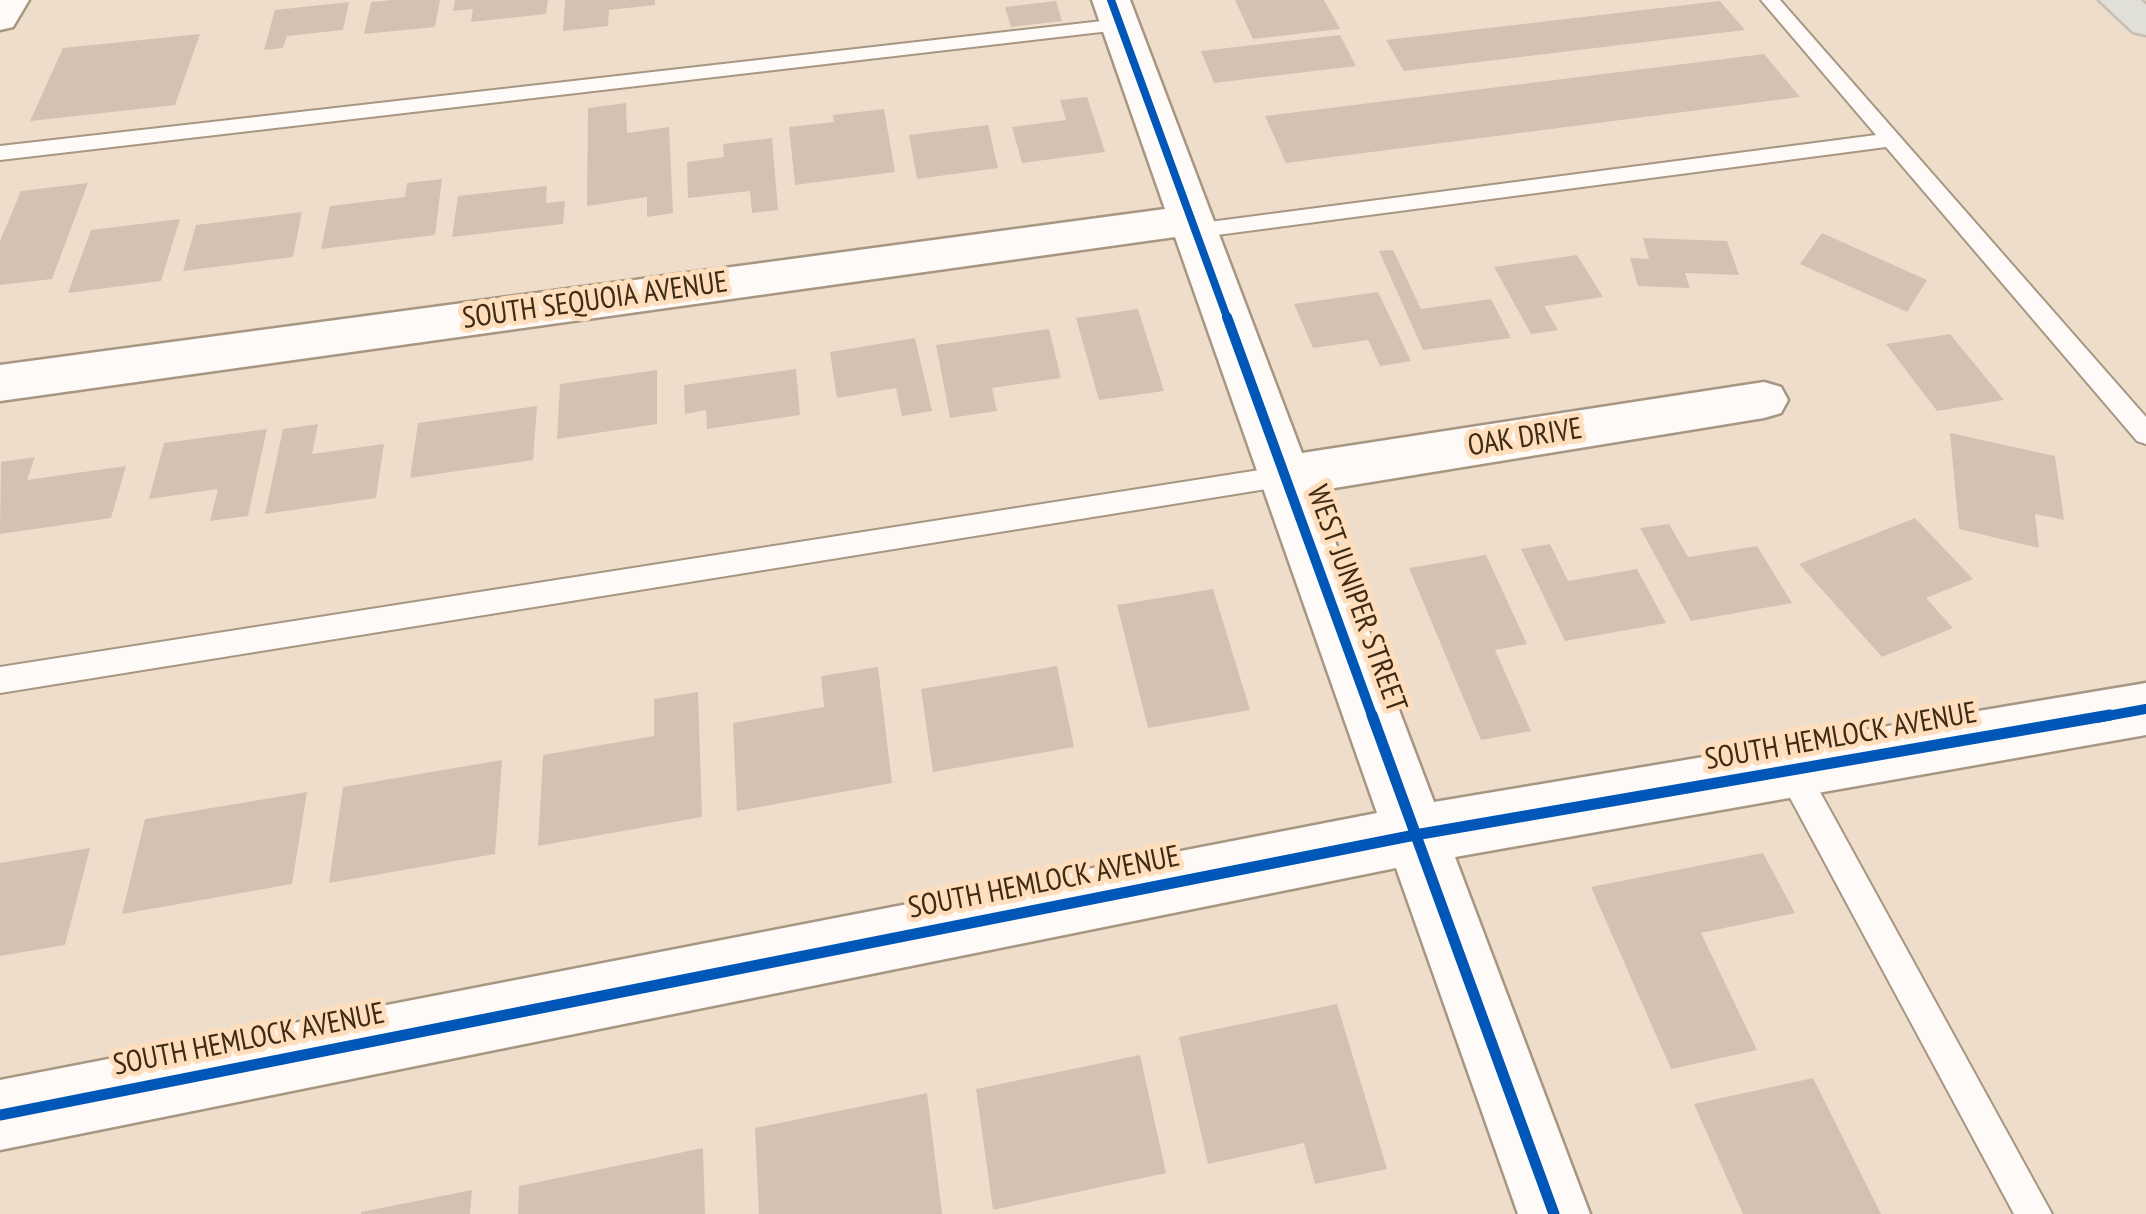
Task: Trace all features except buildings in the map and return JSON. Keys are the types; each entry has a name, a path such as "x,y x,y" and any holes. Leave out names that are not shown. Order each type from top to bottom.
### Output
{"main road":[{"path":"2118,0 2146,24"}],"street":[{"path":"0,19 10,0"},
{"name":"WEST JUNIPER STREET","path":"1116,13 1554,1214"},
{"name":"SOUTH SEQUOIA AVENUE","path":"0,383 1192,225"},
{"name":"OAK DRIVE","path":"1284,476 1764,400"},
{"name":"SOUTH HEMLOCK AVENUE","path":"0,1115 1416,835 2123,713"}],"lane":[{"path":"1770,0 2146,434"},
{"path":"0,153 1116,13"},
{"path":"1192,225 1891,140"},
{"path":"0,680 1284,476"},
{"path":"1792,770 2034,1214"}],"cycle path":[{"path":"1111,0 1554,1214"},
{"path":"0,1115 1415,835 2146,709"}]}
